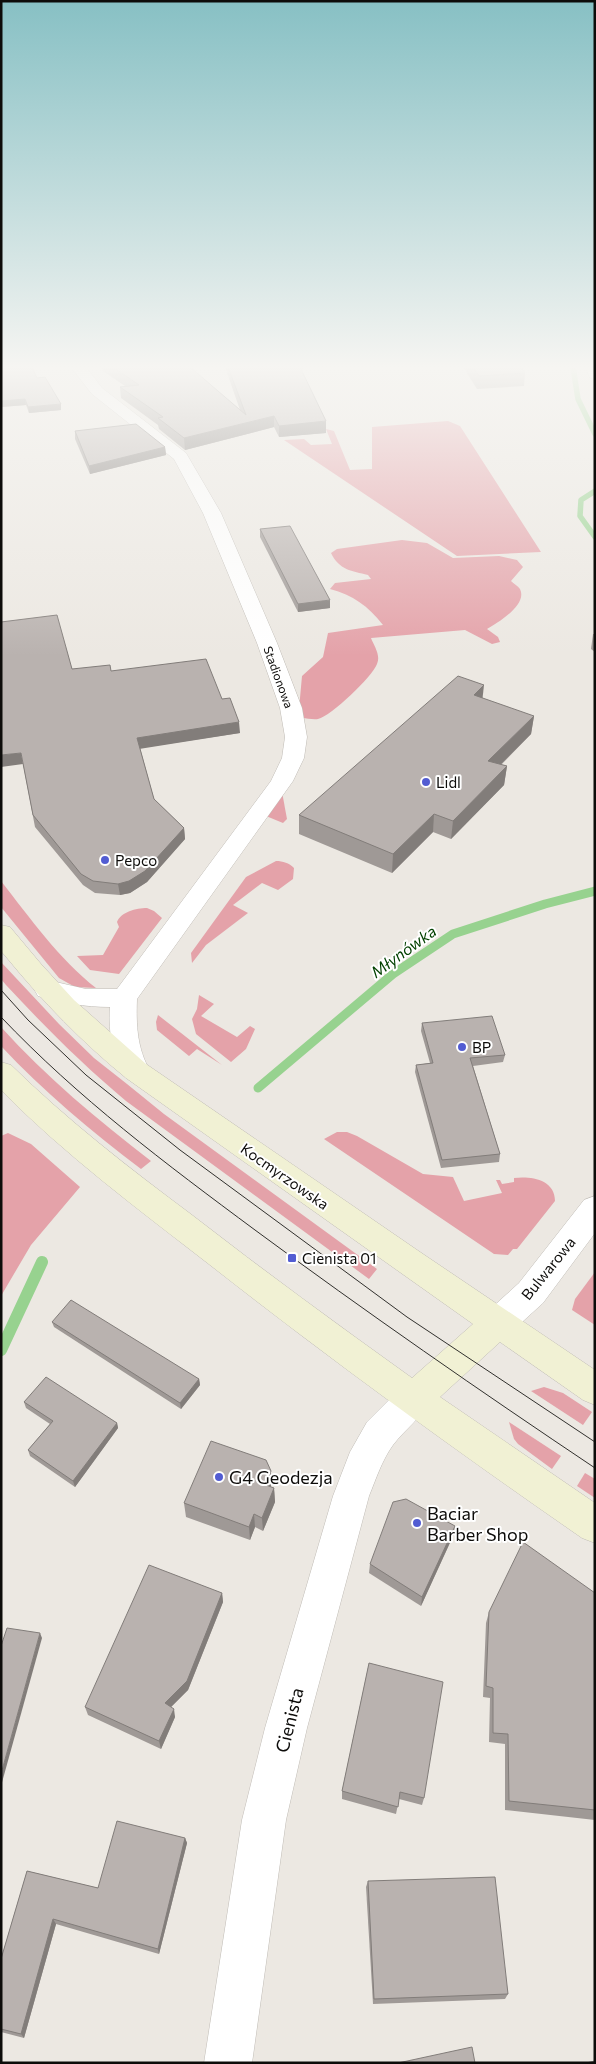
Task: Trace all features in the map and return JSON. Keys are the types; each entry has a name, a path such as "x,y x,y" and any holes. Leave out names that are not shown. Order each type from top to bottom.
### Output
{"main road":[{"name":"Kocmyrzowska","path":"1,933 47,989 101,1041 136,1071 595,1389"},
{"path":"1,1072 52,1121 134,1189 305,1320 413,1399 595,1525"},
{"path":"413,1399 498,1323"}],"street":[{"name":"Stadionowa","path":"124,998 282,781 293,758 296,737 291,708 262,633 212,512 184,463"},
{"path":"47,989 86,998 124,998 122,1030 124,1043 127,1054 136,1071"},
{"name":"Bulwarowa","path":"498,1323 531,1293 595,1209"},
{"name":"Cienista","path":"228,2063 264,1820 314,1621 351,1496 363,1464 380,1434 413,1399"}],"shaded area":[{"path":"319,463 347,463 350,470 372,469 372,463 484,463 541,552 457,556"},
{"path":"402,540 427,543 453,558 499,556 517,560 523,567 511,581 520,589 520,601 510,613 487,629 498,637 500,642 492,644 465,630 371,638 378,654 378,661 368,678 341,704 324,716 318,719 302,718 299,709 302,676 323,657 328,633 383,625 372,612 359,602 346,594 330,589 335,583 371,579 368,575 351,571 342,566 334,559 331,553 337,549"},
{"path":"282,792 287,819 283,823 266,816"},
{"path":"276,861 281,861 294,868 293,879 278,890 262,883 233,905 248,913 206,945 192,963 191,953 246,877"},
{"path":"1,881 57,951 82,977 96,988 75,987 59,978 1,907"},
{"path":"147,908 162,918 119,974 90,970 77,956 103,955 119,927 117,922 119,919 129,911"},
{"path":"1,962 94,1058 164,1114 377,1269 369,1279 126,1101 64,1045 6,985 1,979"},
{"path":"199,995 214,1004 201,1016 237,1037 250,1026 255,1029 246,1049 231,1062 196,1034 192,1019 197,1009"},
{"path":"158,1015 222,1065 197,1049 189,1056 157,1030 156,1022"},
{"path":"1,1027 73,1097 151,1161 141,1169 86,1126 51,1095 1,1046"},
{"path":"337,1132 347,1132 357,1136 423,1174 453,1177 464,1201 502,1193 496,1180 500,1180 502,1184 514,1182 514,1178 527,1178 540,1180 551,1188 555,1201 517,1249 513,1249 508,1255 494,1254 324,1139"},
{"path":"8,1133 31,1144 80,1187 31,1245 1,1296 1,1136"},
{"path":"595,1272 595,1325 572,1310 575,1299"},
{"path":"544,1387 563,1393 592,1412 583,1425 531,1391"},
{"path":"509,1422 561,1456 552,1469 518,1444 514,1439"},
{"path":"585,1473 595,1479 595,1498 577,1486"}],"building":[{"path":"88,463 100,463 89,466"},
{"path":"290,526 330,600 298,604 260,529"},
{"path":"57,615 72,669 110,665 111,671 206,659 222,699 230,698 239,722 137,738 154,799 184,828 145,871 129,881 118,884 93,881 81,874 33,815 21,753 1,755 1,622"},
{"name":"Lidl","path":"458,676 484,685 474,695 534,716 488,761 507,766 453,821 434,814 393,854 299,815"},
{"path":"492,1016 505,1055 470,1058 500,1154 442,1160 416,1065 433,1063 422,1023"},
{"path":"71,1300 199,1379 180,1403 52,1322"},
{"path":"46,1377 117,1423 73,1481 28,1450 53,1421 24,1402"},
{"path":"211,1441 266,1460 271,1471 266,1485 274,1488 262,1518 254,1514 249,1527 184,1503"},
{"path":"406,1499 455,1526 422,1597 370,1564 393,1502"},
{"path":"523,1542 595,1593 595,1810 509,1801 508,1734 493,1733 493,1688 486,1686 489,1612"},
{"path":"149,1565 222,1593 187,1681 165,1703 174,1709 159,1741 85,1707"},
{"path":"7,1628 40,1633 1,1774 1,1646"},
{"path":"369,1663 443,1682 424,1798 400,1792 398,1807 342,1791"},
{"path":"117,1821 185,1838 158,1949 53,1919 21,2034 1,2029 1,1959 27,1871 98,1888"},
{"path":"495,1877 508,1994 374,1999 368,1881"},
{"path":"472,2047 475,2063 398,2063"}],"waterway":[{"name":"Młynówka","path":"595,491 581,500 580,516 595,537"},
{"name":"Młynówka","path":"258,1088 393,974 453,934 545,904 595,891"},
{"name":"Młynówka","path":"1,1350 42,1262"}],"tram line":[{"path":"1,990 28,1020 86,1075 180,1150 407,1317 595,1442"},
{"path":"1,1017 30,1047 92,1103 189,1180 381,1321 595,1468"}],"place":[{"name":"Lidl","path":"426,782"},
{"name":"Pepco","path":"105,860"},
{"name":"BP","path":"462,1047"},
{"name":"Cienista 01","path":"292,1258"},
{"name":"G4 Geodezja","path":"219,1477"},
{"name":"Baciar Barber Shop","path":"417,1523"}]}
